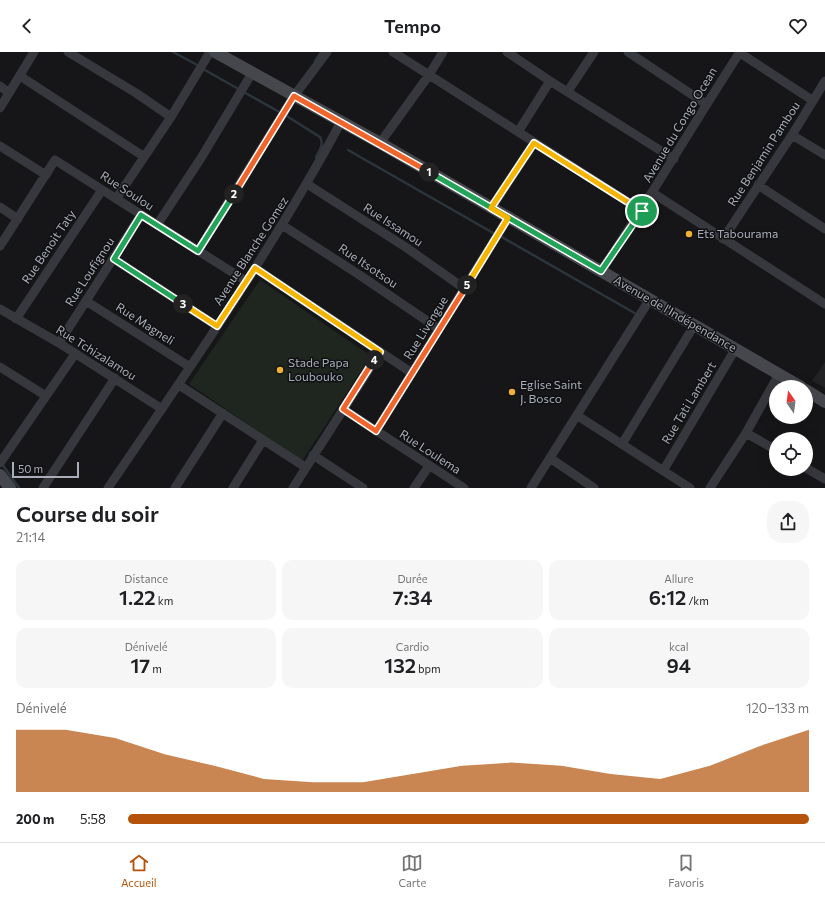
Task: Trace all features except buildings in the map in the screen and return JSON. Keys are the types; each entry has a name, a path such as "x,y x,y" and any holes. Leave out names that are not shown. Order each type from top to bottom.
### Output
{"street":[{"path":"0,108 34,52"},
{"path":"68,52 136,93 171,117"},
{"path":"116,199 143,156 171,117 210,52"},
{"name":"Avenue de l'Indépendance","path":"215,52 380,144 695,324 790,380"},
{"path":"198,251 294,96 327,52"},
{"path":"393,52 642,211"},
{"path":"380,144 429,75 443,52"},
{"path":"507,52 550,81 674,159"},
{"path":"568,91 594,52"},
{"path":"628,52 640,55 706,104"},
{"path":"740,52 812,100"},
{"name":"Avenue du Congo Ocean","path":"601,271 642,211 706,104 740,52"},
{"path":"157,225 201,158 252,73"},
{"path":"20,76 143,156"},
{"path":"518,132 550,81"},
{"name":"Rue Benjamin Pambou","path":"723,239 792,136 812,100 825,81"},
{"path":"0,86 9,93"},
{"name":"Avenue Blanche Gomez","path":"108,488 179,385 255,268 307,184 341,122"},
{"path":"792,136 825,155"},
{"path":"491,208 534,143"},
{"path":"0,146 46,175 55,160"},
{"path":"0,246 55,160"},
{"name":"Rue Soulou","path":"55,160 246,281"},
{"name":"Rue Issamou","path":"307,184 407,248 465,289"},
{"path":"758,185 825,229"},
{"name":"Rue Benoit Taty","path":"16,319 102,190"},
{"path":"653,193 825,304"},
{"path":"0,207 18,219"},
{"name":"Rue Loufignou","path":"58,343 114,259 141,215"},
{"name":"Rue Livengue","path":"376,431 508,218"},
{"name":"Rue Itsotsou","path":"282,225 439,329"},
{"path":"114,259 217,326"},
{"path":"255,268 412,373"},
{"path":"531,488 578,416 650,299"},
{"name":"Rue Magneli","path":"86,300 190,367"},
{"name":"Rue Tchizalamou","path":"0,309 115,378 162,409"},
{"path":"622,444 695,324"},
{"name":"Rue Tati Lambert","path":"663,471 736,348"},
{"path":"293,488 305,467 380,352"},
{"path":"0,463 75,354"},
{"path":"0,368 46,396"},
{"path":"710,488 746,433 780,374"},
{"path":"43,488 115,378"},
{"path":"179,385 305,467"},
{"path":"813,394 825,402"},
{"name":"Rue Loulema","path":"343,409 464,488"},
{"path":"175,488 223,413"},
{"path":"578,416 690,488"},
{"path":"746,433 769,446"},
{"path":"233,488 263,440"},
{"path":"313,455 359,487"},
{"path":"550,458 594,488"},
{"path":"414,488 429,466"},
{"path":"813,472 825,479"},
{"path":"0,475 9,488"}],"shaded area":[{"name":"Stade Papa Loubouko","path":"260,280 371,356 302,461 189,384"},
{"path":"825,362 825,388 813,380"}],"waterway":[{"path":"173,52 199,66"},
{"path":"315,61 321,52"},
{"path":"203,69 281,113"},
{"path":"285,115 320,137 322,145 316,157"},
{"path":"348,150 495,234"},
{"path":"500,236 638,315"},
{"path":"2,464 19,488"}],"place":[{"name":"Ets Tabourama","path":"689,234"},
{"name":"Stade Papa Loubouko","path":"280,370"},
{"name":"Eglise Saint J. Bosco","path":"512,392"}],"route":[{"path":"642,211 534,143 491,208 508,218 376,431 343,409 380,352 255,268 217,326 114,259 141,215 198,251 294,96 380,144 454,187 508,218 601,271 642,211"}]}
